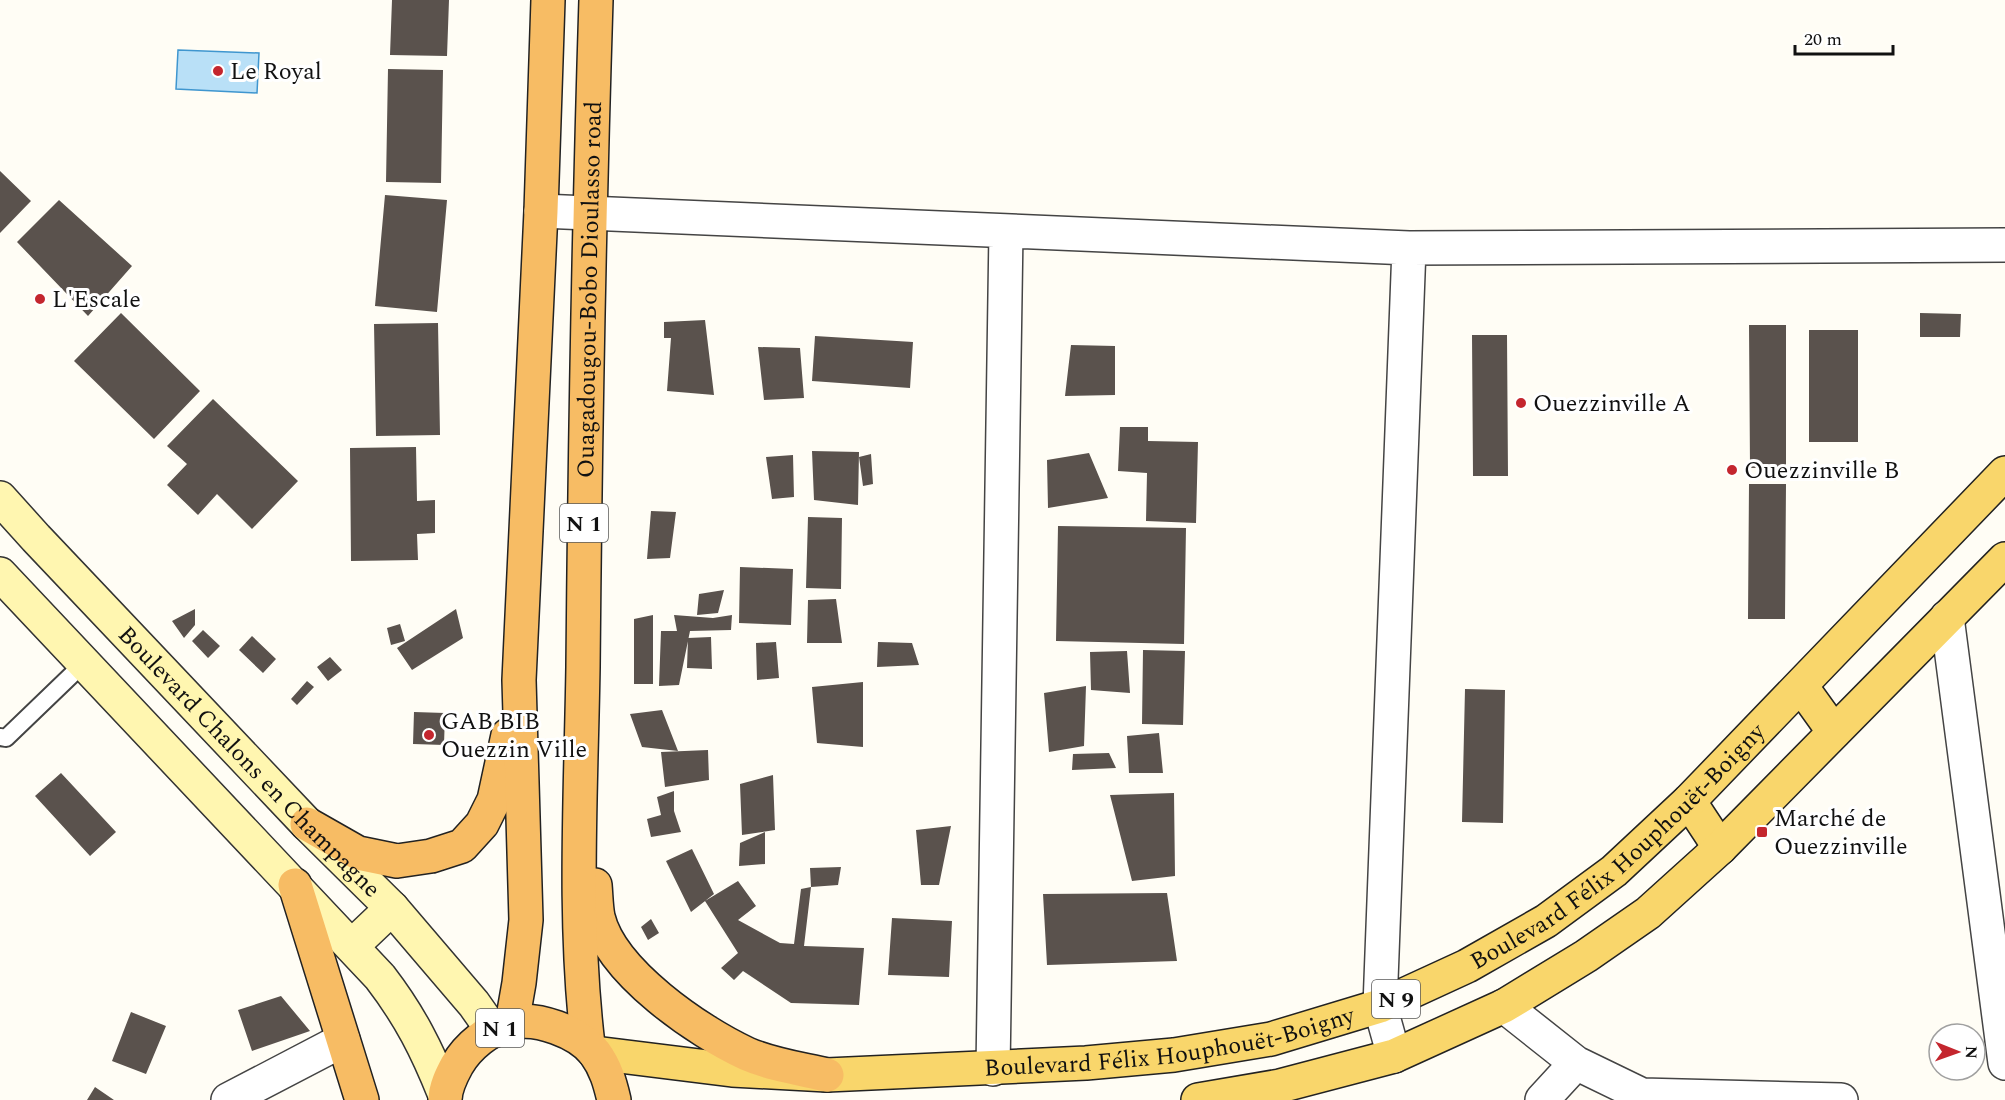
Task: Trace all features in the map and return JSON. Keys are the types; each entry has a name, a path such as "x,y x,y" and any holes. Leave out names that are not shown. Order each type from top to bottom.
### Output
{"highway":[{"name":"Ouagadougou-Bobo Dioulasso road","path":"502,1027 519,982 525,921 519,680 541,211 548,0"},
{"name":"Ouagadougou-Bobo Dioulasso road","path":"591,1049 583,1006 579,918 589,213 596,0"},
{"path":"307,824 358,853 397,861 431,856 462,846 482,824 494,800 519,680"},
{"path":"582,737 598,918 610,944 634,973 663,1001 718,1040 749,1055 777,1064 827,1075"},
{"path":"296,885 362,1100"},
{"name":"N 1","path":"445,1098 451,1076 461,1058 475,1042 502,1027 547,1024 569,1032 591,1049 609,1077 614,1100"}],"main road":[{"name":"Boulevard Félix Houphouët-Boigny","path":"591,1049 732,1070 827,1075 1086,1063 1174,1055 1271,1039 1380,1006 1467,966 1546,921 1614,871 1689,801 2005,473"},
{"name":"Boulevard Chalons en Champagne","path":"0,498 307,824 392,908 474,1004 502,1027"},
{"path":"1198,1100 1280,1086 1394,1056 1503,1006 1586,956 1648,913 1720,848 2005,559"},
{"path":"0,574 296,885 380,977 414,1025 427,1051 445,1098"},
{"path":"1801,686 1834,732"},
{"path":"1689,801 1720,848"},
{"path":"352,946 392,908"}],"street":[{"path":"541,211 1409,248 2005,245"},
{"path":"993,1068 1006,231"},
{"path":"1394,1056 1380,1006 1409,248"},
{"path":"1947,617 2005,1063"},
{"path":"1503,1006 1576,1063 1643,1098 1841,1100"},
{"path":"228,1100 343,1040"},
{"path":"1542,1100 1576,1063"}],"lane":[{"path":"0,737 6,738 84,663"}],"water":[{"name":"Le Royal","path":"178,50 259,53 257,93 176,89"}],"building":[{"path":"392,0 449,0 447,56 390,55"},
{"path":"388,69 443,70 441,183 386,182"},
{"path":"0,171 31,201 0,233"},
{"path":"385,195 447,200 437,312 375,306"},
{"path":"59,200 132,266 88,316 17,242"},
{"path":"121,313 200,391 154,439 74,361"},
{"path":"1920,313 1961,314 1960,337 1920,337"},
{"path":"705,320 714,395 667,391 671,338 664,338 664,322"},
{"path":"438,323 440,435 376,436 374,324"},
{"path":"1749,325 1786,325 1786,468 1750,468"},
{"path":"1809,330 1858,330 1858,442 1809,442"},
{"path":"1472,335 1507,335 1508,476 1473,476"},
{"path":"815,336 913,342 910,388 812,381"},
{"path":"1071,345 1115,346 1115,395 1065,396"},
{"path":"758,347 800,348 804,398 764,400"},
{"path":"213,399 298,481 252,529 217,494 198,515 167,485 187,464 167,446"},
{"path":"1120,427 1148,427 1148,441 1198,442 1196,523 1146,521 1147,473 1118,471"},
{"path":"416,447 417,501 435,500 435,533 417,534 418,560 351,561 350,448"},
{"path":"812,451 859,452 858,505 814,500"},
{"path":"1089,453 1108,498 1048,508 1047,460"},
{"path":"871,454 873,484 863,486 859,457"},
{"path":"793,455 794,497 772,499 766,457"},
{"path":"1749,484 1786,484 1785,619 1748,619"},
{"path":"651,511 676,512 670,558 647,559"},
{"path":"808,517 842,518 841,589 806,588"},
{"path":"1058,526 1186,528 1184,644 1056,641"},
{"path":"740,567 793,569 791,625 739,623"},
{"path":"724,590 718,613 697,615 699,594"},
{"path":"836,599 842,643 807,643 808,600"},
{"path":"195,609 195,625 184,638 172,621"},
{"path":"456,609 463,638 412,670 397,648"},
{"path":"653,615 653,684 634,684 634,619"},
{"path":"674,615 713,618 732,615 731,630 690,631 679,685 659,686 661,631 677,631"},
{"path":"400,624 405,641 391,645 387,628"},
{"path":"203,630 220,646 208,658 192,641"},
{"path":"252,636 276,659 263,673 239,650"},
{"path":"711,637 712,669 687,668 688,638"},
{"path":"776,642 779,678 757,680 756,643"},
{"path":"878,642 912,643 919,665 877,667"},
{"path":"1143,650 1185,651 1183,725 1142,724"},
{"path":"1127,651 1130,693 1091,690 1090,652"},
{"path":"330,657 342,670 328,681 317,667"},
{"path":"307,681 314,687 297,705 291,699"},
{"path":"863,682 863,747 817,743 812,687"},
{"path":"1086,686 1084,746 1049,752 1044,693"},
{"path":"1465,689 1505,690 1503,823 1462,822"},
{"path":"662,710 678,751 642,747 630,714"},
{"name":"GAB BIB Ouezzin Ville","path":"414,712 445,713 444,745 413,744"},
{"path":"1159,733 1163,773 1129,773 1127,736"},
{"path":"708,750 709,780 665,787 661,752"},
{"path":"1109,753 1116,768 1072,770 1073,754"},
{"path":"61,773 116,832 90,856 35,796"},
{"path":"773,775 775,830 742,835 740,784"},
{"path":"674,791 674,811 681,832 651,837 647,819 661,815 657,797"},
{"path":"1174,793 1175,876 1132,881 1110,795"},
{"path":"951,826 939,885 921,885 916,830"},
{"path":"765,832 765,864 739,866 740,843"},
{"path":"692,849 714,894 691,912 666,861"},
{"path":"841,867 838,885 811,887 810,868"},
{"path":"738,881 756,906 738,920 780,943 794,944 801,889 811,887 804,946 864,948 859,1005 791,1003 743,971 734,980 721,968 738,953 705,901"},
{"path":"1167,893 1177,961 1047,965 1043,894"},
{"path":"892,918 952,921 949,977 888,975"},
{"path":"651,919 659,933 648,940 641,927"},
{"path":"281,996 310,1031 252,1051 238,1010"},
{"path":"131,1012 166,1026 146,1074 112,1061"},
{"path":"95,1087 114,1100 87,1100"}],"place":[{"name":"Le Royal","path":"218,71"},
{"name":"L'Escale","path":"40,299"},
{"name":"Ouezzinville A","path":"1521,403"},
{"name":"Ouezzinville B","path":"1732,470"},
{"name":"GAB BIB Ouezzin Ville","path":"429,735"},
{"name":"Marché de Ouezzinville","path":"1762,832"}]}
